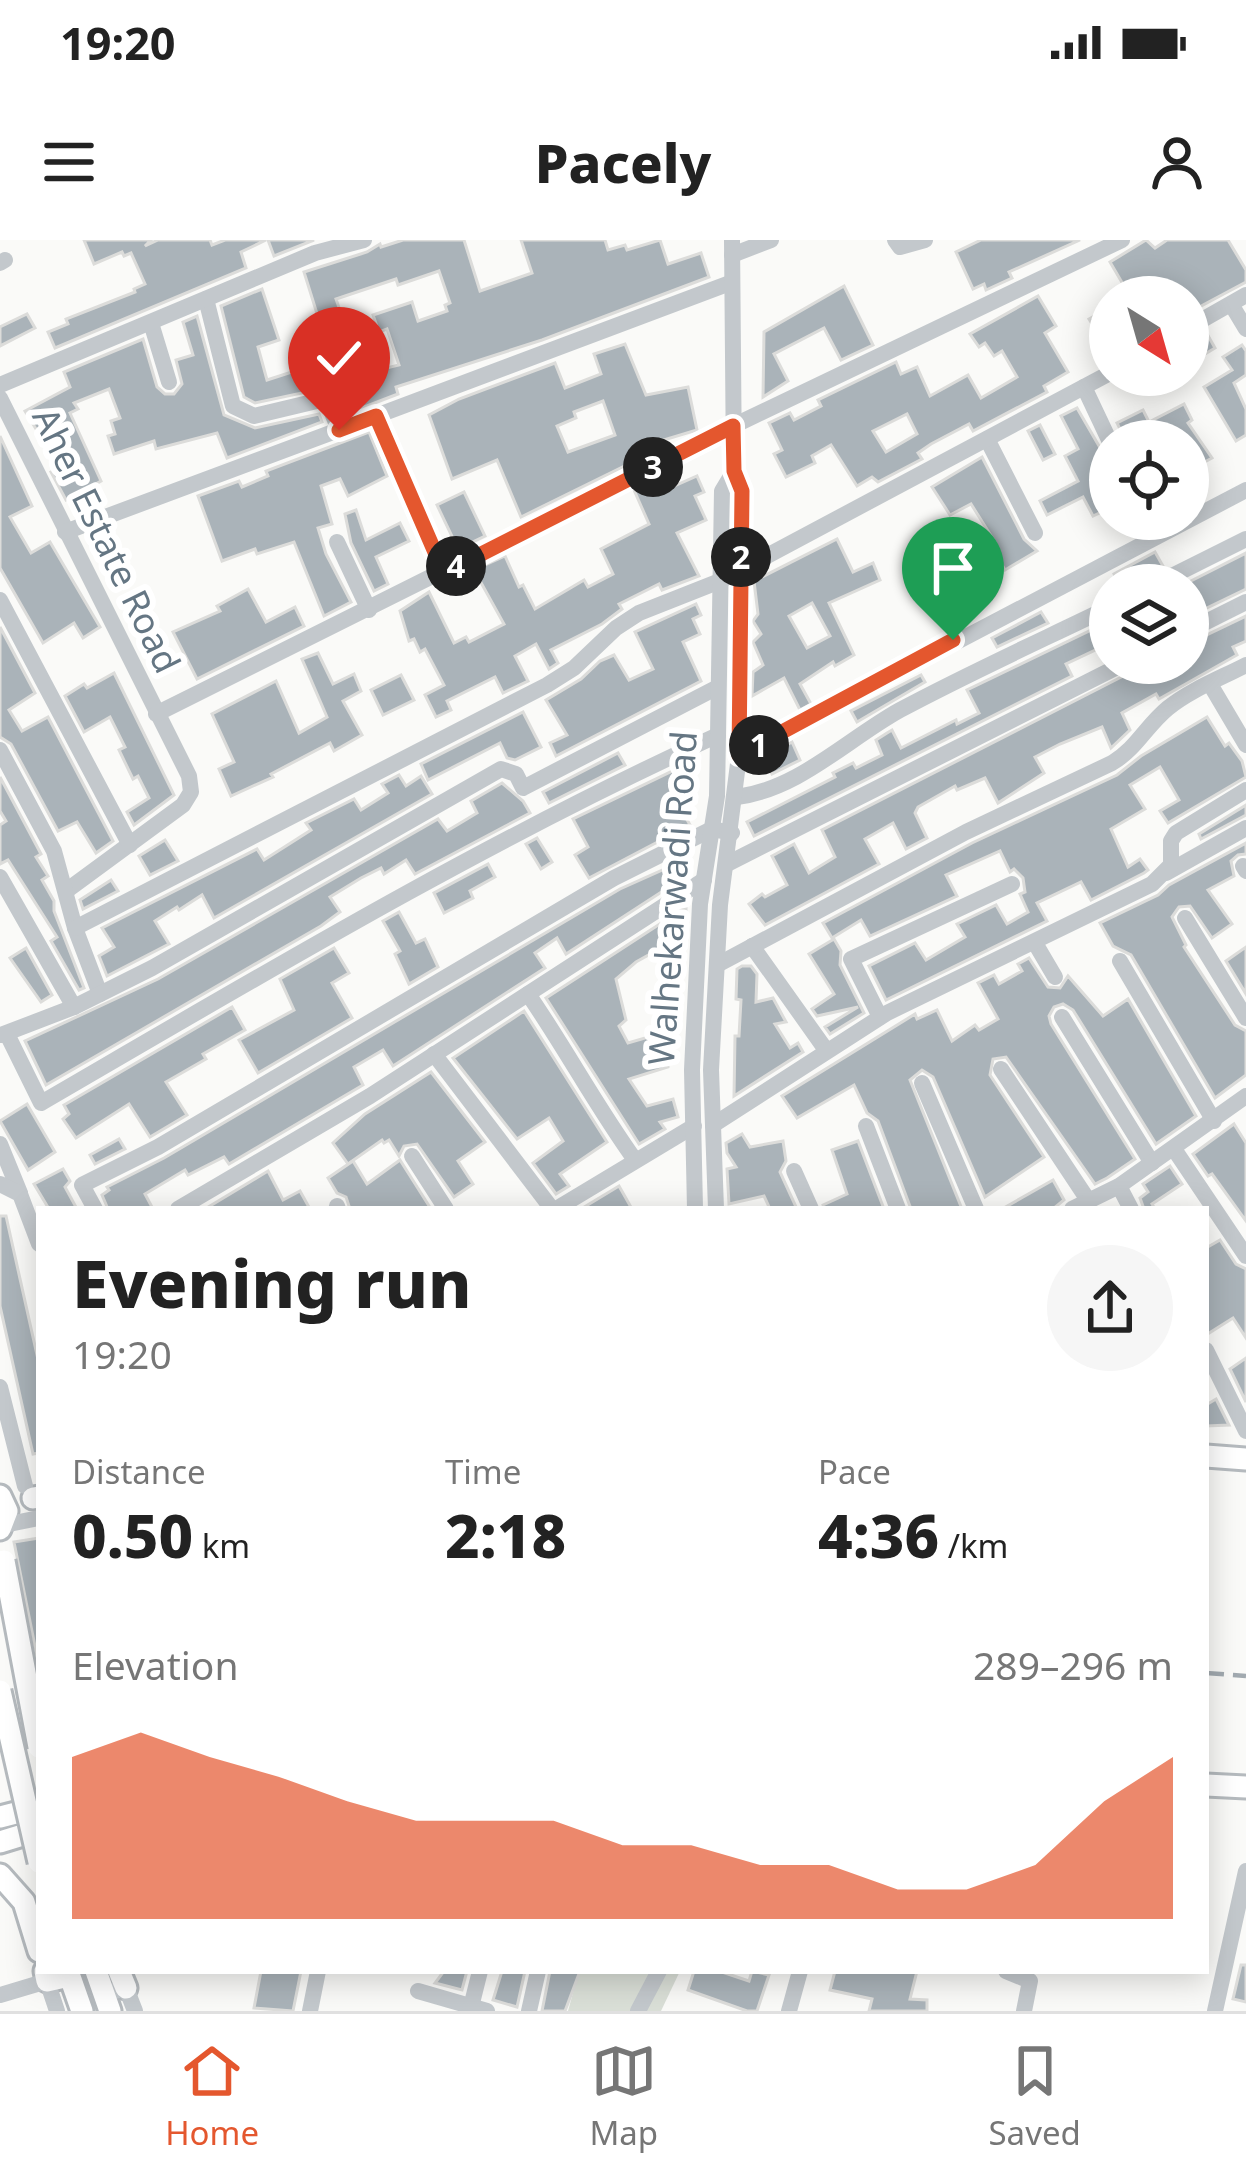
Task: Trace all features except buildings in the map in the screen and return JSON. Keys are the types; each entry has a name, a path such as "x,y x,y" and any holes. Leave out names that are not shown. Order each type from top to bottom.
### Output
{"main road":[{"path":"1209,1456 1246,1459"},
{"path":"0,1494 7,1511 2,1539 36,1730"},
{"path":"0,1691 36,1849"},
{"path":"1209,1785 1246,1787"},
{"path":"0,1817 36,1808"},
{"path":"0,1842 36,1831"},
{"path":"0,1875 24,1902 36,1941"},
{"path":"57,1975 82,2011"}],"street":[{"path":"0,385 206,299 312,247 364,240"},
{"path":"734,471 732,247 771,240"},
{"path":"896,240 901,247 925,240"},
{"name":"Aher Estate Road","path":"0,398 156,714 733,426 1122,240"},
{"path":"65,532 730,283"},
{"path":"206,299 233,406 254,416 321,400 328,403 339,430"},
{"path":"1209,316 1239,300 1246,329"},
{"path":"151,323 169,382"},
{"path":"75,928 547,685 639,613 720,581 1089,384"},
{"path":"1084,387 1100,420"},
{"path":"376,416 444,573"},
{"path":"987,439 1035,533"},
{"name":"Walhekarwadi Road","path":"716,1206 712,1102 720,905 739,755 742,491 734,471"},
{"name":"Walhekarwadi Road","path":"695,1206 693,1103 704,880 718,735 722,490 734,471"},
{"path":"739,755 1246,490"},
{"path":"1196,564 1246,539"},
{"path":"338,542 369,610"},
{"path":"0,600 130,845"},
{"path":"1209,620 1246,602"},
{"path":"737,797 762,794 784,784 899,711 1089,617"},
{"path":"717,965 966,832 1112,763 1142,740 1156,718 1174,703 1246,664"},
{"path":"728,864 1089,681"},
{"path":"1210,684 1246,745"},
{"path":"716,688 523,788 516,774 501,769 100,994 4,1035 41,1103 392,901 617,781 718,735"},
{"path":"66,891 183,805 191,792 189,776 156,714"},
{"path":"0,750 54,851 100,994"},
{"path":"1166,873 1176,833 1246,790"},
{"path":"713,1125 880,1017 1093,916 1246,828"},
{"path":"93,1206 82,1184 158,1147 614,878 712,829 732,833"},
{"path":"0,877 74,1007"},
{"path":"183,1206 434,1054 704,880"},
{"path":"880,1017 851,959 1012,884"},
{"path":"1185,917 1246,1018"},
{"path":"1035,943 1055,977"},
{"path":"752,946 826,1050"},
{"path":"1120,962 1214,1121"},
{"path":"527,994 570,1054 599,1112 635,1160"},
{"path":"1062,1017 1152,1163"},
{"path":"434,1054 552,1206"},
{"path":"1001,1069 1078,1206 1119,1186 1245,1098"},
{"path":"922,1082 975,1206"},
{"path":"693,1103 712,1102"},
{"path":"559,1206 694,1126"},
{"path":"866,1126 897,1206"},
{"path":"0,1144 36,1236"},
{"path":"1174,1149 1246,1256"},
{"path":"412,1156 444,1206"},
{"path":"794,1172 810,1206"},
{"path":"0,1184 20,1194"},
{"path":"1119,1186 1129,1206"},
{"path":"1209,1356 1246,1431"},
{"path":"0,1387 35,1496"},
{"path":"0,1494 35,1496"},
{"path":"2,1539 35,1496"},
{"path":"1215,2011 1246,1871"},
{"path":"310,2011 317,1974"},
{"path":"418,1991 476,2010 480,1974"},
{"path":"529,2011 537,1974"},
{"path":"638,2011 657,1974"},
{"path":"789,2011 799,1974"},
{"path":"1013,1974 1030,1981 1024,2011"},
{"path":"0,1995 57,1975 57,2011"},
{"path":"115,1991 135,2011"}],"shaded area":[{"path":"578,1974 679,1974 661,2011 568,2011"}],"railway":[{"path":"1209,1673 1246,1676"},
{"path":"0,1714 36,1707"}],"route":[{"path":"339,430 376,416 444,573 733,426 734,471 742,491 739,755 953,640"}]}
